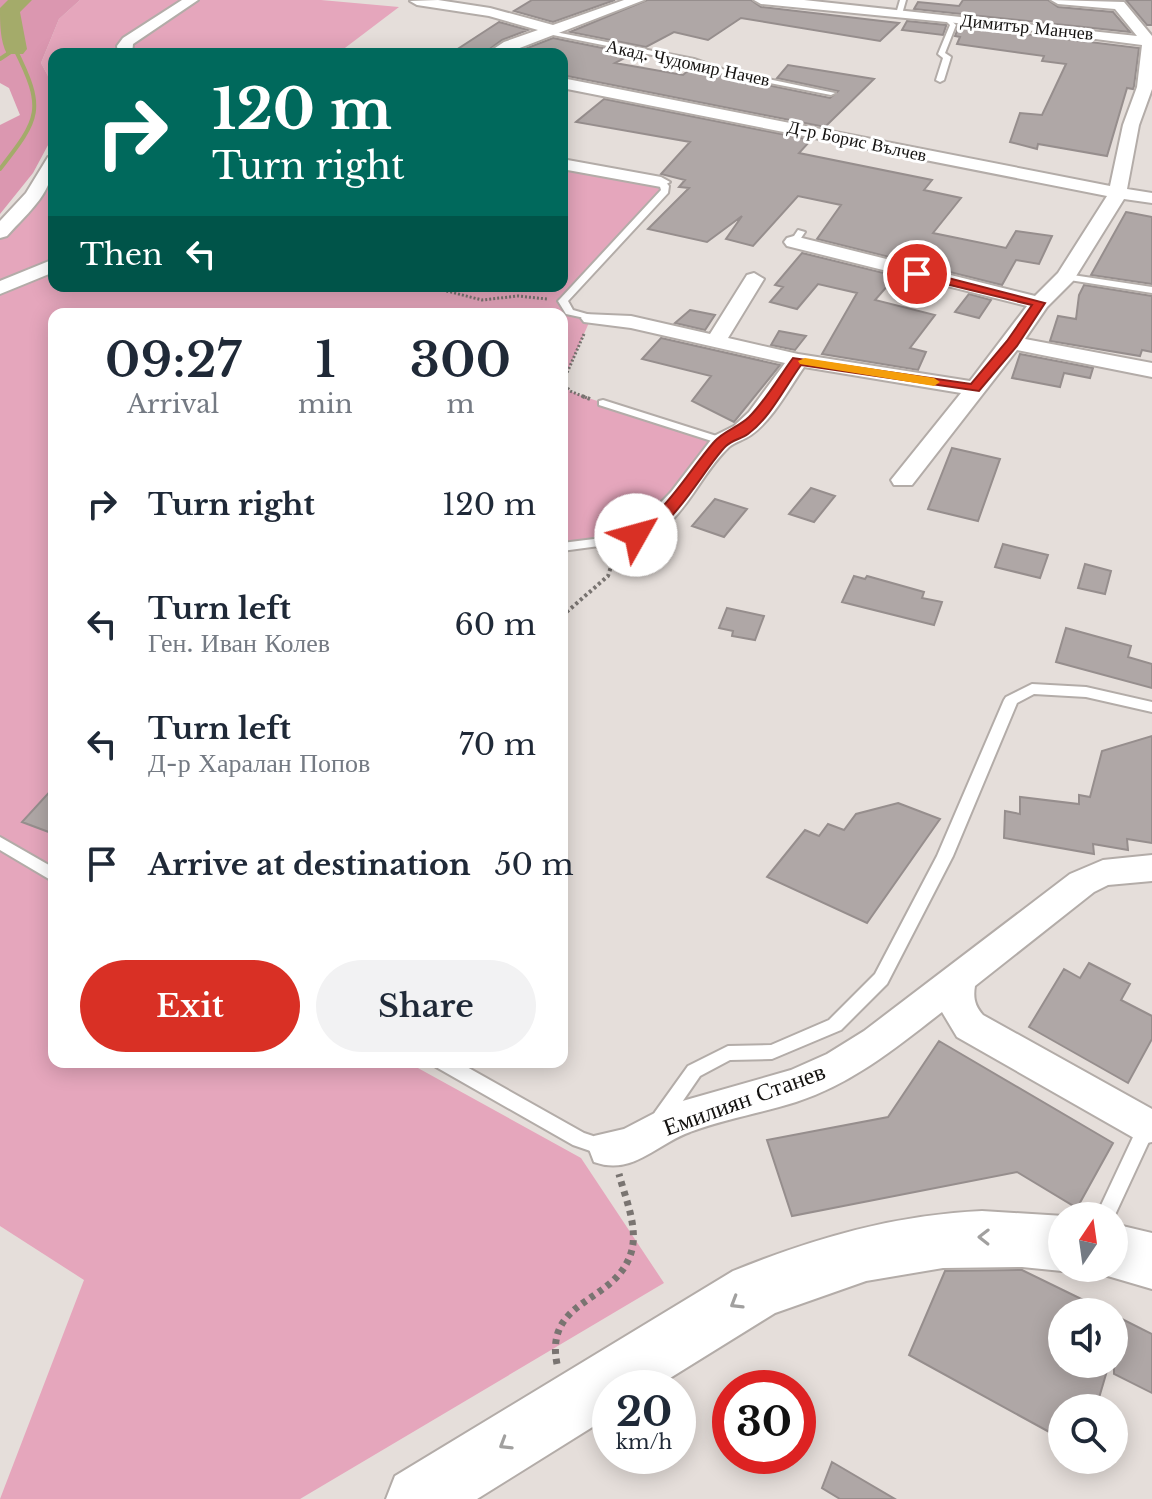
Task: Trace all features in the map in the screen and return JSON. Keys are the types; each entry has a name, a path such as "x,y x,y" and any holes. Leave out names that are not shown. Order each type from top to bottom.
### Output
{"main road":[{"path":"418,1499 754,1292 799,1272 851,1255 911,1242 968,1237 1048,1241"},
{"path":"1128,1255 1152,1261"}],"street":[{"path":"124,48 128,41 191,0"},
{"path":"508,48 637,0"},
{"name":"Димитър Манчев","path":"761,0 901,7 946,18 1148,34"},
{"path":"903,480 1012,343 1039,303 1066,277 1117,195 1131,125 1145,87 1148,34 1116,2 1058,0"},
{"path":"417,1 501,15 550,31"},
{"name":"Д-р Борис Вълчев","path":"568,84 1117,195 1152,198"},
{"path":"568,165 661,182"},
{"path":"0,232 33,196 48,171"},
{"path":"798,237 1039,303"},
{"path":"0,288 48,268"},
{"path":"716,340 754,279"},
{"path":"591,318 631,322 798,360 974,388"},
{"path":"1012,343 1152,370"},
{"path":"610,541 636,535 652,526 680,497 722,441 742,431 757,417 798,360"},
{"name":"Емилиян Станев","path":"608,1149 630,1146 650,1133 709,1108 796,1085 840,1065 877,1042 1082,883 1103,873 1152,868"},
{"path":"959,976 956,1006 970,1026 1147,1126"}],"lane":[{"path":"940,80 947,57 941,54 953,25 946,18"},
{"name":"Акад. Чудомир Начев","path":"550,31 694,61 723,72 831,93"},
{"path":"567,308 563,301 665,191 661,182"},
{"path":"1066,277 1152,290"},
{"path":"568,310 591,318"},
{"path":"603,403 722,441"},
{"path":"568,546 610,541"},
{"path":"650,1133 694,1071 728,1053 772,1052 835,1025 881,979 945,856 1011,700 1032,689 1086,692 1152,707"},
{"path":"0,843 48,872"},
{"path":"453,1068 579,1139 608,1149"},
{"path":"1112,1202 1147,1126"}],"path":[{"path":"451,292 482,300 518,296 563,301"},
{"path":"568,371 591,318"},
{"path":"568,388 603,403"},
{"path":"568,611 608,576 616,553 610,541"},
{"path":"571,1403 554,1357 553,1336 563,1318 625,1269 631,1254 633,1236 622,1185 608,1149"}],"shaded area":[{"path":"0,0 80,0 59,19 41,63 48,76 48,145 33,173 0,214 0,125 20,115 9,88 0,83"},
{"path":"80,0 321,0 399,7 345,48 48,48 48,76 41,63 59,19"},
{"path":"568,165 666,188 570,291 566,308 48,308 48,1068 418,1068 581,1158 664,1283 300,1499 0,1499 84,1280 0,1226 0,239 48,179 48,292 568,292"},
{"path":"568,311 591,318 568,371"},
{"path":"568,388 582,396 722,441 652,526 568,546"}],"building":[{"path":"532,0 615,0 553,22 514,11"},
{"path":"647,0 751,0 761,7 899,23 880,41 741,18 708,40 674,32 646,47 570,32"},
{"path":"963,0 1048,0 1058,7 1113,12 1130,32 914,9 918,2 959,6"},
{"path":"1126,0 1152,0 1152,25 1147,25"},
{"path":"907,21 946,26 943,35 902,30"},
{"path":"499,22 528,30 502,40 491,48 459,48"},
{"path":"959,26 1139,48 1134,86 1133,89 1127,88 1107,156 1038,144 1037,149 1010,142 1020,113 1042,115 1066,64 1042,61 1044,56 957,44 960,37 955,36"},
{"path":"553,38 632,54 615,63 683,75 690,69 830,98 838,91 777,78 788,65 874,79 825,127 568,76 568,48 527,48"},
{"path":"604,99 811,140 799,153 932,180 924,190 961,198 933,233 1006,248 1016,231 1052,236 1039,264 1016,260 1002,285 817,239 841,205 798,196 753,246 726,239 742,216 707,242 648,229 689,188 679,187 685,180 661,174 690,142 576,122"},
{"path":"1126,212 1152,217 1152,284 1091,275"},
{"path":"802,253 896,276 875,300 935,315 910,348 926,352 918,370 822,354 857,293 818,284 797,309 770,302 783,287 775,285"},
{"path":"1084,285 1152,296 1152,352 1142,350 1140,356 1050,341 1058,316 1076,319 1079,295"},
{"path":"969,294 991,300 979,318 955,312"},
{"path":"690,310 715,315 705,330 675,323"},
{"path":"779,331 806,336 795,350 771,345"},
{"path":"661,338 780,365 734,422 692,401 711,376 642,359"},
{"path":"1020,354 1093,368 1090,378 1064,373 1060,387 1012,378"},
{"path":"952,448 1000,459 978,521 928,509"},
{"path":"811,488 835,496 814,522 789,514"},
{"path":"715,499 747,509 724,537 692,526"},
{"path":"1003,544 1048,555 1040,578 995,567"},
{"path":"1085,564 1111,571 1105,594 1078,588"},
{"path":"854,576 865,579 867,576 924,592 922,598 942,602 934,625 842,602"},
{"path":"727,608 764,616 755,640 732,636 733,631 719,628"},
{"path":"1066,628 1131,646 1128,657 1152,664 1152,688 1056,662"},
{"path":"1152,736 1152,843 1127,839 1128,850 1093,844 1094,854 1004,838 1005,811 1020,814 1020,797 1079,804 1079,795 1090,797 1102,751"},
{"path":"48,794 48,832 22,822"},
{"path":"898,803 940,819 867,923 767,877 805,830 819,836 828,824 844,830 856,814"},
{"path":"1089,963 1130,984 1121,1000 1152,1016 1152,1039 1128,1083 1029,1027 1064,969 1080,978"},
{"path":"939,1041 1113,1143 1080,1202 1067,1202 1017,1172 792,1216 767,1140 888,1117"},
{"path":"1022,1270 1079,1298 1048,1298 1048,1378 1105,1378 1100,1394 1048,1394 1048,1431 909,1355 945,1271"},
{"path":"1128,1322 1152,1334 1152,1393 1122,1378 1128,1378"},
{"path":"832,1462 895,1499 840,1499 822,1488"}],"waterway":[{"path":"15,49 9,11 21,0"},
{"path":"0,59 15,49 34,100 30,124 0,169"}],"slow traffic":[{"path":"805,361 934,382"}],"route":[{"path":"636,535 652,526 680,497 722,441 742,431 757,417 798,360 974,388 1012,343 1039,303 917,274"}]}
